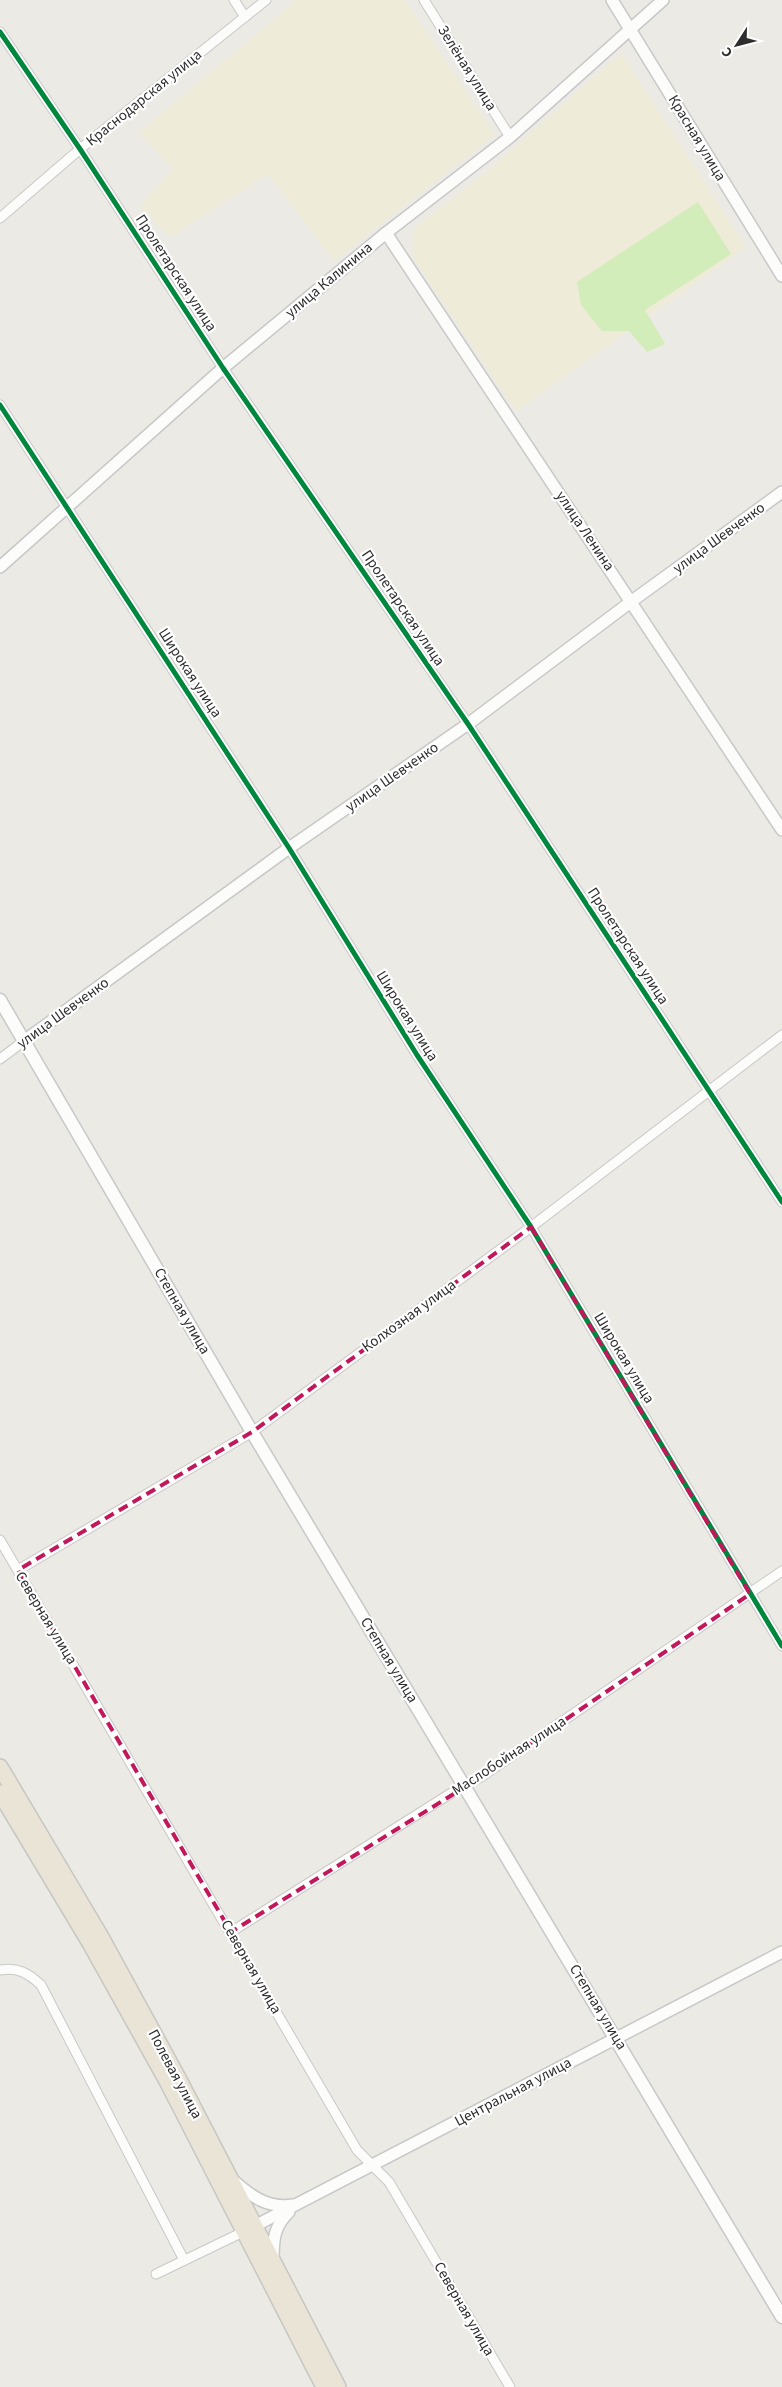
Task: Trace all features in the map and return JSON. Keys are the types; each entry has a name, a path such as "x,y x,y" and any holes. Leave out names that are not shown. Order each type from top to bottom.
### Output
{"highway":[{"name":"Полевая улица","path":"0,1767 106,1945 228,2175 249,2229 273,2262 338,2387"},
{"name":"Полевая улица","path":"0,1793 90,1943 249,2229 324,2387"}],"main road":[{"name":"Степная улица","path":"0,1000 252,1432 782,2316"}],"street":[{"path":"234,0 245,17"},
{"name":"Краснодарская улица","path":"0,218 80,149 266,0"},
{"name":"Зелёная улица","path":"424,0 510,137"},
{"name":"Красная улица","path":"612,0 782,276"},
{"name":"улица Калинина","path":"0,567 223,368 386,233 510,137 629,28 663,0"},
{"name":"Пролетарская улица","path":"0,32 80,149 223,368 468,724 782,1202"},
{"name":"улица Ленина","path":"386,233 632,601 782,830"},
{"name":"Широкая улица","path":"0,405 289,848 417,1056 531,1227 782,1646"},
{"name":"улица Шевченко","path":"0,1059 289,848 468,724 782,492"},
{"name":"Колхозная улица","path":"18,1570 252,1432 531,1227 782,1035"},
{"name":"Северная улица","path":"0,1540 357,2150 389,2182 510,2387"},
{"name":"Маслобойная улица","path":"231,1932 464,1785 481,1777 750,1594 782,1570"},
{"name":"Центральная улица","path":"249,2229 782,1952"},
{"path":"0,1970 14,1969 28,1974 40,1985 184,2260"},
{"path":"228,2175 259,2200 285,2206 297,2204"},
{"path":"273,2262 274,2234 281,2220 297,2204"},
{"path":"156,2274 249,2229"}],"highlighted area":[{"path":"531,1227 750,1594 481,1777 231,1932 18,1570 252,1432"}],"shaded area":[{"path":"297,0 405,0 495,135 334,261 268,174 170,237 140,206 173,169 139,132"},
{"path":"621,53 746,247 516,411 414,259 414,228 486,172"}],"green space":[{"path":"698,202 731,254 645,310 665,344 647,352 629,331 602,331 581,305 577,282"}],"cycle path":[{"path":"0,32 80,149 223,368 468,724 782,1202"},
{"path":"0,405 289,848 417,1055 531,1227 782,1646"}]}
